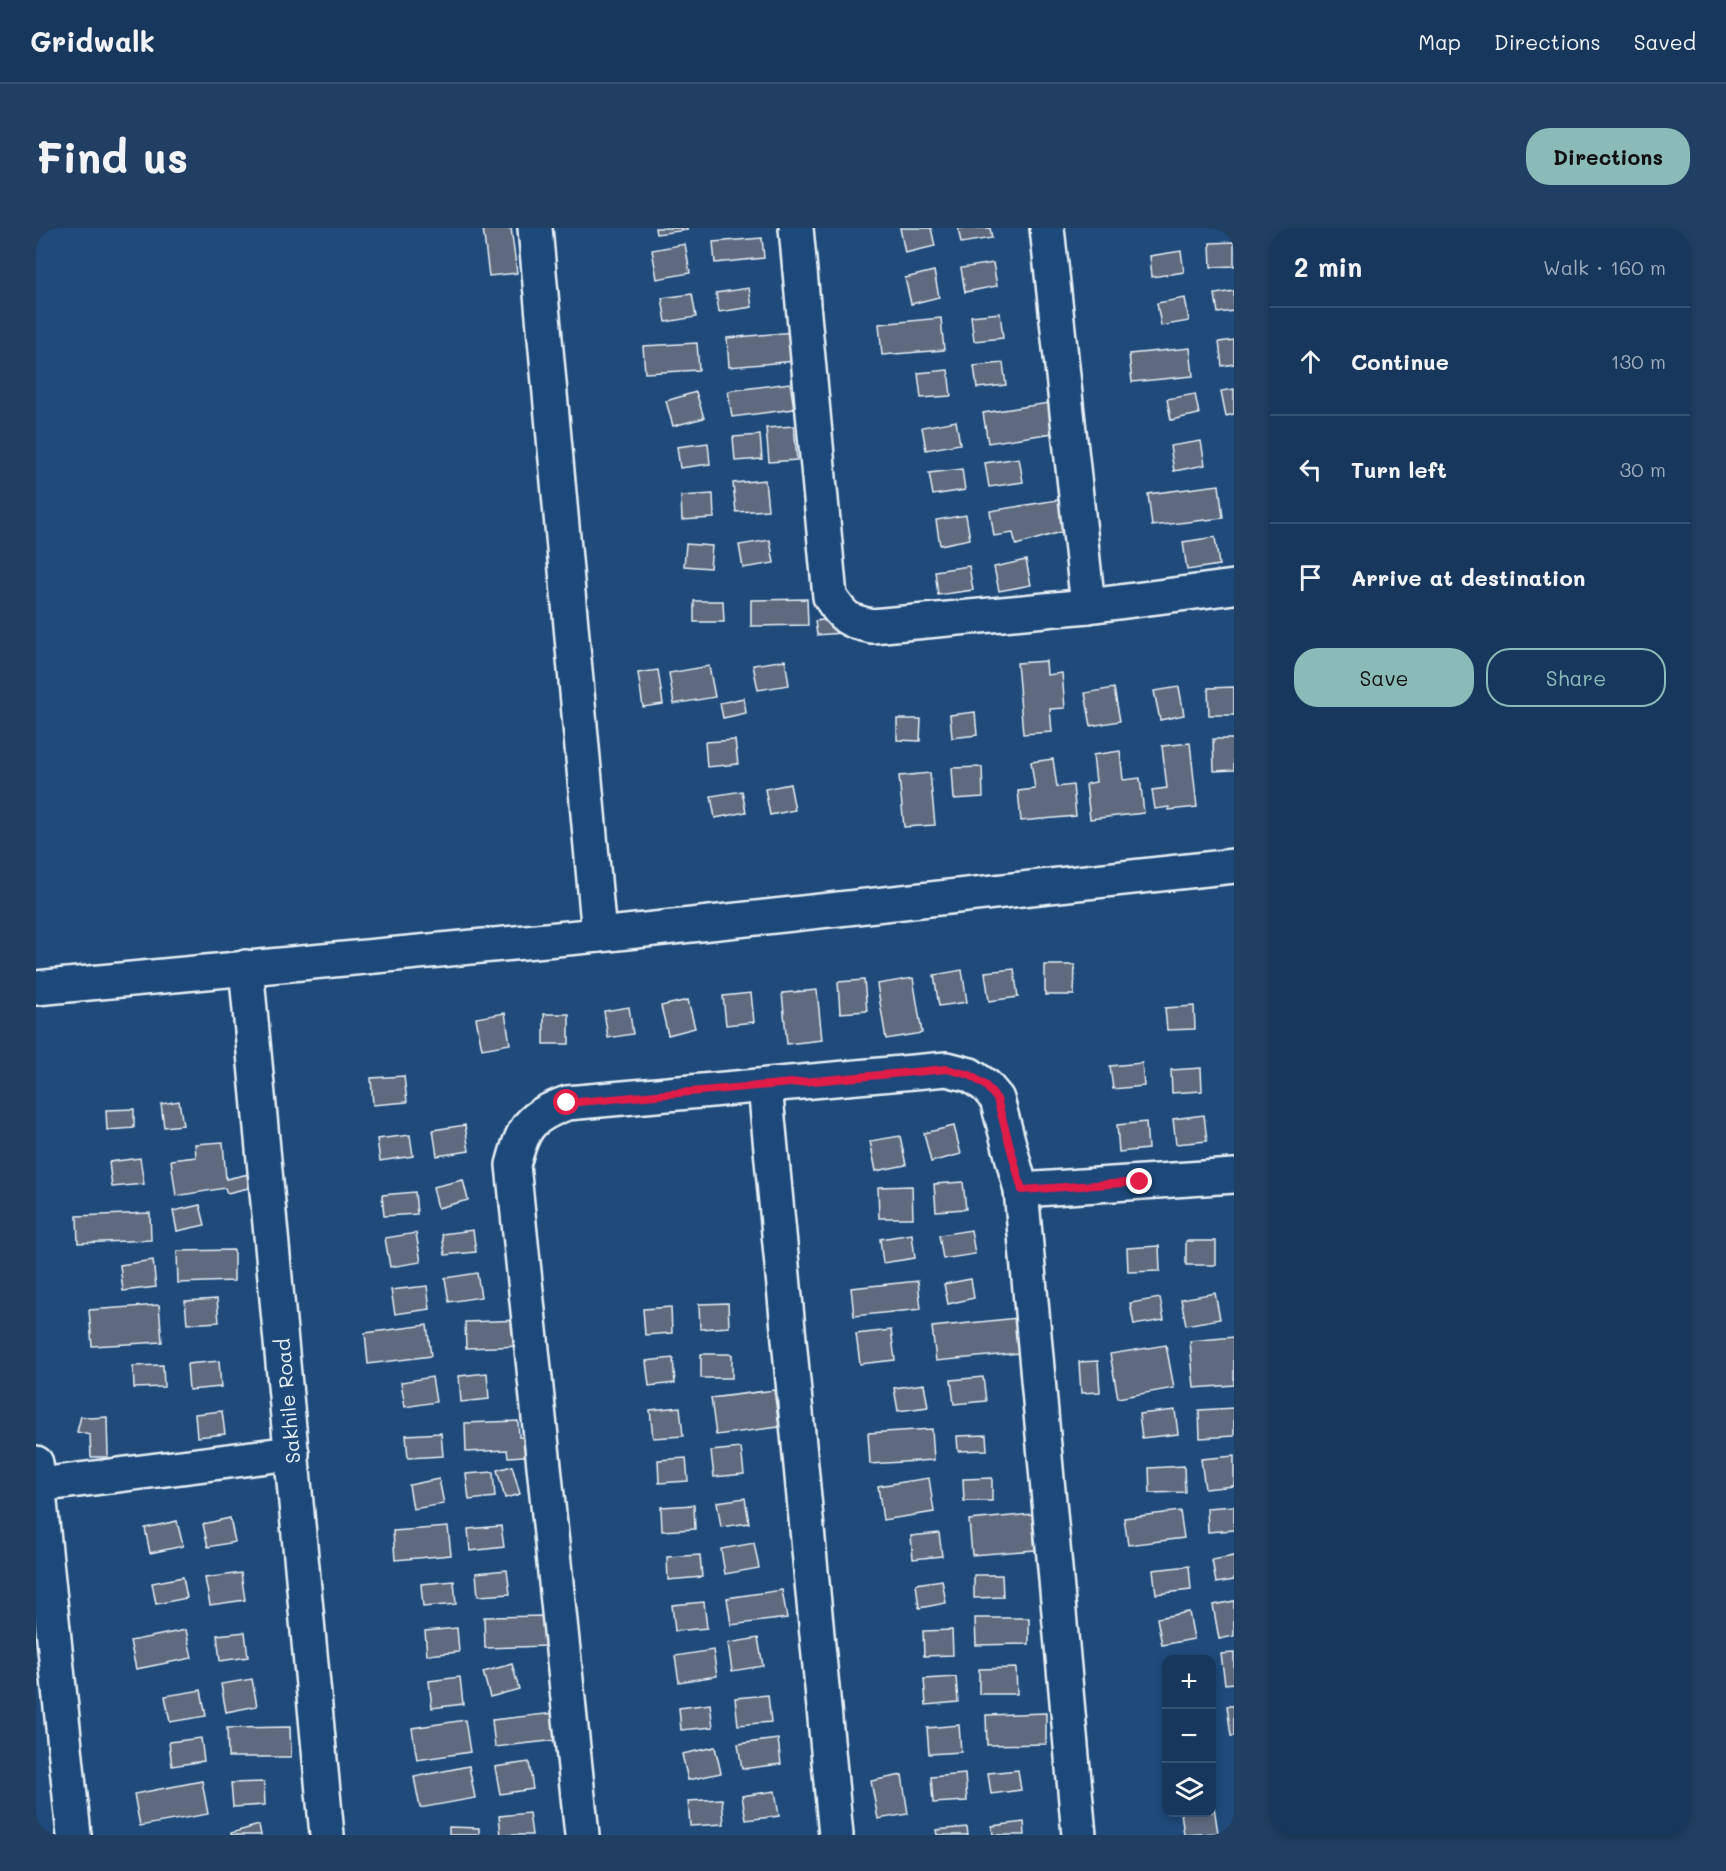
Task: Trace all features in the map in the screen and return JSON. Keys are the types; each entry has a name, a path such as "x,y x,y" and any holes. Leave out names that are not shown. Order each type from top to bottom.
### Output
{"street":[{"path":"535,228 599,935"},
{"path":"796,228 830,597 842,615 856,623 872,626 1088,606 1234,587"},
{"path":"1047,228 1088,606"},
{"path":"36,988 599,935 1234,866"},
{"name":"Sakhile Road","path":"246,968 327,1835"},
{"path":"582,1835 513,1165 519,1139 533,1119 546,1110 567,1103 947,1069 970,1075 986,1086 997,1099 1022,1190 1079,1835"},
{"path":"765,1086 836,1835"},
{"path":"1022,1190 1234,1176"},
{"path":"74,1835 37,1474 292,1453"}],"building":[{"path":"483,228 511,228 517,273 489,276"},
{"path":"655,228 687,228 688,230 656,234"},
{"path":"900,228 931,228 935,246 905,253"},
{"path":"958,228 990,228 992,238 961,243"},
{"path":"762,238 764,258 715,263 713,242"},
{"path":"1234,242 1234,266 1211,267 1210,243"},
{"path":"685,244 690,273 657,279 652,250"},
{"path":"1181,251 1184,272 1152,277 1150,256"},
{"path":"993,263 997,286 965,292 961,268"},
{"path":"934,271 939,297 911,304 905,278"},
{"path":"749,288 752,307 719,312 716,293"},
{"path":"1234,291 1234,311 1218,313 1215,294"},
{"path":"692,294 696,317 666,322 662,298"},
{"path":"1185,298 1189,321 1161,326 1157,303"},
{"path":"1000,313 1003,338 974,341 971,316"},
{"path":"941,318 944,350 882,355 879,324"},
{"path":"793,332 795,361 729,367 727,338"},
{"path":"1234,340 1234,364 1222,366 1219,342"},
{"path":"697,343 699,370 645,373 643,346"},
{"path":"1190,348 1193,376 1132,382 1129,354"},
{"path":"1003,363 1006,385 977,388 974,366"},
{"path":"948,370 951,396 921,398 918,373"},
{"path":"790,383 794,409 732,417 728,391"},
{"path":"1234,389 1234,414 1226,416 1221,391"},
{"path":"696,392 704,418 673,426 666,401"},
{"path":"1195,394 1199,414 1171,420 1167,399"},
{"path":"1049,403 1053,433 988,443 983,413"},
{"path":"956,421 960,444 926,450 922,427"},
{"path":"794,426 797,460 769,462 766,428"},
{"path":"760,435 762,459 735,461 733,437"},
{"path":"1201,441 1205,465 1174,471 1170,446"},
{"path":"708,443 710,464 680,468 677,447"},
{"path":"1019,458 1023,482 989,487 985,463"},
{"path":"962,469 965,490 933,495 929,473"},
{"path":"765,480 768,510 736,512 733,483"},
{"path":"1219,485 1223,518 1152,526 1148,494"},
{"path":"713,494 714,518 682,520 681,496"},
{"path":"1069,498 1071,529 1016,545 1013,533 994,536 990,511"},
{"path":"966,515 970,539 940,545 936,520"},
{"path":"1215,537 1219,565 1187,570 1183,542"},
{"path":"770,540 774,563 743,568 739,545"},
{"path":"686,544 712,546 710,568 684,566"},
{"path":"1026,560 1031,585 999,591 994,567"},
{"path":"969,566 973,590 938,595 935,571"},
{"path":"807,599 808,625 751,626 751,600"},
{"path":"694,601 723,601 724,622 694,622"},
{"path":"839,618 841,633 817,635 815,621"},
{"path":"785,660 789,685 758,690 753,665"},
{"path":"1046,661 1047,675 1062,673 1065,708 1050,709 1052,732 1023,734 1017,663"},
{"path":"709,666 715,697 674,704 669,673"},
{"path":"658,670 663,704 643,707 638,673"},
{"path":"1179,687 1184,715 1160,720 1154,691"},
{"path":"1234,687 1234,715 1209,715 1208,688"},
{"path":"1114,688 1120,721 1091,726 1085,693"},
{"path":"744,698 746,713 723,718 720,703"},
{"path":"975,712 977,735 952,738 950,715"},
{"path":"897,719 921,719 920,741 897,740"},
{"path":"1213,739 1234,739 1234,770 1214,771"},
{"path":"735,740 738,764 707,767 705,742"},
{"path":"1190,743 1197,807 1155,809 1152,790 1167,788 1162,746"},
{"path":"1120,751 1123,780 1140,778 1144,813 1090,819 1086,784 1096,782 1093,755"},
{"path":"1053,759 1057,787 1073,785 1076,816 1021,821 1018,791 1035,789 1031,762"},
{"path":"982,767 983,797 954,799 952,768"},
{"path":"930,773 935,825 904,827 899,776"},
{"path":"790,784 795,810 770,815 765,789"},
{"path":"742,791 746,812 715,818 711,796"},
{"path":"1045,965 1075,965 1074,995 1045,995"},
{"path":"1014,969 1018,997 989,1001 985,972"},
{"path":"962,970 967,1002 939,1006 934,975"},
{"path":"913,978 922,1033 886,1039 877,984"},
{"path":"864,980 867,1011 840,1013 838,982"},
{"path":"817,990 822,1040 787,1044 782,993"},
{"path":"751,993 754,1022 726,1025 723,996"},
{"path":"688,1000 695,1028 668,1035 661,1006"},
{"path":"1194,1006 1195,1029 1167,1030 1165,1008"},
{"path":"629,1007 633,1034 608,1038 604,1011"},
{"path":"505,1013 510,1044 482,1049 476,1018"},
{"path":"544,1014 569,1014 569,1044 544,1044"},
{"path":"1142,1063 1144,1086 1113,1089 1110,1066"},
{"path":"1201,1068 1202,1091 1172,1093 1171,1070"},
{"path":"404,1076 407,1102 373,1105 371,1078"},
{"path":"179,1101 183,1125 164,1127 161,1104"},
{"path":"134,1109 134,1128 107,1130 106,1110"},
{"path":"1204,1115 1207,1141 1176,1144 1173,1119"},
{"path":"1146,1122 1148,1149 1119,1152 1117,1125"},
{"path":"465,1125 469,1151 437,1156 433,1130"},
{"path":"954,1126 961,1154 931,1162 924,1133"},
{"path":"410,1135 413,1156 380,1161 377,1139"},
{"path":"900,1136 906,1165 876,1171 870,1141"},
{"path":"223,1142 226,1179 249,1174 253,1187 227,1193 225,1188 176,1196 171,1160 196,1157 195,1144"},
{"path":"140,1158 144,1184 112,1187 109,1162"},
{"path":"463,1180 468,1200 438,1208 433,1187"},
{"path":"963,1182 966,1209 936,1211 934,1184"},
{"path":"912,1186 913,1218 879,1218 878,1187"},
{"path":"415,1192 417,1214 384,1216 382,1195"},
{"path":"200,1205 205,1225 177,1231 173,1211"},
{"path":"150,1213 151,1240 78,1243 77,1216"},
{"path":"473,1230 476,1252 445,1255 442,1234"},
{"path":"971,1230 975,1254 943,1259 939,1235"},
{"path":"416,1233 421,1262 390,1267 385,1238"},
{"path":"912,1234 915,1258 883,1263 880,1239"},
{"path":"1186,1241 1216,1241 1216,1265 1186,1265"},
{"path":"1159,1246 1160,1271 1128,1272 1127,1248"},
{"path":"234,1250 234,1281 178,1283 177,1251"},
{"path":"153,1260 156,1287 123,1291 120,1265"},
{"path":"477,1273 481,1297 449,1302 445,1278"},
{"path":"971,1279 974,1298 948,1304 944,1284"},
{"path":"918,1281 921,1309 854,1316 851,1288"},
{"path":"427,1286 430,1309 395,1314 391,1290"},
{"path":"1215,1293 1220,1319 1186,1325 1181,1299"},
{"path":"1160,1298 1164,1320 1134,1325 1130,1303"},
{"path":"217,1299 219,1322 187,1324 185,1301"},
{"path":"728,1303 729,1327 700,1329 699,1304"},
{"path":"159,1305 162,1342 92,1346 89,1310"},
{"path":"671,1307 672,1333 645,1335 643,1309"},
{"path":"1027,1317 1030,1352 936,1361 932,1327"},
{"path":"521,1320 522,1346 466,1348 465,1322"},
{"path":"427,1325 431,1356 368,1364 365,1333"},
{"path":"891,1330 895,1360 860,1364 856,1334"},
{"path":"1234,1337 1234,1385 1194,1388 1190,1341"},
{"path":"1166,1345 1174,1388 1118,1398 1110,1354"},
{"path":"701,1354 732,1354 732,1378 701,1378"},
{"path":"673,1358 675,1383 649,1386 646,1361"},
{"path":"219,1361 221,1387 189,1390 187,1364"},
{"path":"1098,1361 1100,1392 1081,1393 1079,1362"},
{"path":"163,1365 164,1387 134,1388 133,1366"},
{"path":"487,1373 489,1399 461,1402 459,1376"},
{"path":"432,1377 436,1402 405,1407 401,1382"},
{"path":"983,1377 986,1401 954,1404 951,1380"},
{"path":"924,1384 928,1407 898,1411 894,1388"},
{"path":"774,1390 779,1427 716,1435 711,1398"},
{"path":"680,1407 683,1436 653,1438 650,1410"},
{"path":"1234,1408 1234,1436 1200,1438 1199,1410"},
{"path":"1175,1410 1178,1434 1142,1438 1139,1414"},
{"path":"222,1411 225,1434 197,1437 195,1414"},
{"path":"81,1416 107,1417 108,1457 91,1457 90,1435 77,1432"},
{"path":"518,1421 519,1437 539,1436 540,1455 508,1457 507,1450 466,1452 465,1423"},
{"path":"932,1429 934,1460 870,1464 868,1433"},
{"path":"441,1433 443,1456 408,1458 406,1435"},
{"path":"986,1435 987,1450 958,1451 957,1436"},
{"path":"741,1448 744,1474 714,1477 711,1451"},
{"path":"1234,1456 1234,1486 1205,1489 1201,1459"},
{"path":"686,1458 688,1481 659,1483 658,1460"},
{"path":"512,1466 520,1494 505,1498 497,1470"},
{"path":"1184,1466 1185,1492 1150,1493 1149,1468"},
{"path":"493,1472 495,1497 469,1500 466,1474"},
{"path":"929,1478 934,1512 883,1520 878,1486"},
{"path":"992,1478 992,1501 964,1501 963,1479"},
{"path":"439,1479 444,1504 413,1509 409,1485"},
{"path":"745,1498 749,1523 721,1527 717,1502"},
{"path":"694,1505 695,1529 662,1531 661,1507"},
{"path":"1234,1506 1234,1530 1208,1532 1207,1508"},
{"path":"1180,1511 1184,1538 1128,1545 1124,1518"},
{"path":"1032,1514 1035,1550 972,1555 969,1520"},
{"path":"230,1518 235,1542 208,1547 203,1524"},
{"path":"177,1521 183,1546 150,1553 145,1528"},
{"path":"501,1526 504,1547 470,1551 468,1529"},
{"path":"448,1527 451,1555 395,1560 393,1531"},
{"path":"939,1533 942,1556 913,1559 911,1536"},
{"path":"754,1543 759,1568 725,1574 721,1549"},
{"path":"700,1555 702,1577 668,1580 667,1557"},
{"path":"1234,1556 1234,1580 1216,1583 1212,1560"},
{"path":"1189,1566 1191,1590 1156,1594 1153,1570"},
{"path":"507,1570 510,1594 478,1596 476,1573"},
{"path":"241,1573 245,1600 210,1605 205,1578"},
{"path":"974,1575 1002,1575 1003,1597 974,1598"},
{"path":"183,1577 187,1598 156,1604 152,1583"},
{"path":"942,1580 946,1603 919,1608 916,1584"},
{"path":"454,1581 456,1604 423,1607 421,1584"},
{"path":"782,1590 787,1618 731,1625 727,1598"},
{"path":"1234,1601 1234,1636 1219,1639 1213,1605"},
{"path":"704,1602 707,1628 675,1631 672,1605"},
{"path":"1189,1612 1194,1639 1162,1645 1157,1618"},
{"path":"545,1616 547,1646 485,1648 484,1617"},
{"path":"975,1618 1029,1618 1029,1644 976,1645"},
{"path":"457,1628 459,1652 427,1655 425,1631"},
{"path":"186,1630 192,1658 136,1669 130,1641"},
{"path":"952,1630 953,1655 924,1656 923,1631"},
{"path":"245,1632 248,1657 220,1661 217,1635"},
{"path":"758,1638 763,1666 732,1671 728,1643"},
{"path":"713,1650 717,1676 679,1682 675,1656"},
{"path":"1234,1653 1234,1683 1225,1684 1221,1654"},
{"path":"512,1664 519,1689 490,1697 483,1672"},
{"path":"1016,1668 1017,1694 979,1694 979,1669"},
{"path":"460,1677 463,1704 432,1708 429,1681"},
{"path":"956,1677 958,1702 926,1705 924,1679"},
{"path":"252,1679 257,1706 226,1712 221,1684"},
{"path":"201,1690 206,1716 170,1722 165,1696"},
{"path":"768,1695 771,1722 738,1725 735,1698"},
{"path":"710,1704 713,1727 681,1730 679,1708"},
{"path":"1227,1706 1234,1706 1234,1736 1231,1736"},
{"path":"554,1713 557,1740 495,1747 492,1720"},
{"path":"1046,1713 1046,1744 987,1745 986,1715"},
{"path":"465,1720 470,1752 417,1760 412,1728"},
{"path":"959,1725 961,1752 929,1754 927,1728"},
{"path":"290,1727 291,1757 228,1757 227,1728"},
{"path":"201,1738 204,1761 172,1766 169,1742"},
{"path":"778,1739 781,1764 742,1769 738,1744"},
{"path":"715,1747 721,1773 688,1780 682,1754"},
{"path":"529,1762 533,1789 500,1794 495,1767"},
{"path":"469,1766 475,1798 420,1808 414,1777"},
{"path":"1018,1770 1021,1790 991,1794 988,1773"},
{"path":"965,1774 967,1801 933,1803 931,1777"},
{"path":"902,1775 908,1814 878,1819 871,1781"},
{"path":"202,1781 208,1814 140,1826 134,1794"},
{"path":"264,1782 265,1805 233,1807 231,1783"},
{"path":"775,1791 779,1816 746,1820 742,1796"},
{"path":"722,1799 724,1824 690,1826 688,1801"},
{"path":"529,1813 532,1835 501,1835 499,1816"},
{"path":"1182,1817 1216,1817 1218,1833 1184,1835"},
{"path":"1024,1822 1025,1835 993,1835 992,1826"},
{"path":"259,1825 261,1835 231,1835 231,1833"},
{"path":"449,1827 479,1828 479,1835 449,1835"},
{"path":"967,1827 968,1835 937,1835 936,1830"}],"route":[{"path":"567,1103 947,1069 970,1075 986,1086 997,1099 1022,1190 1140,1182"}]}
